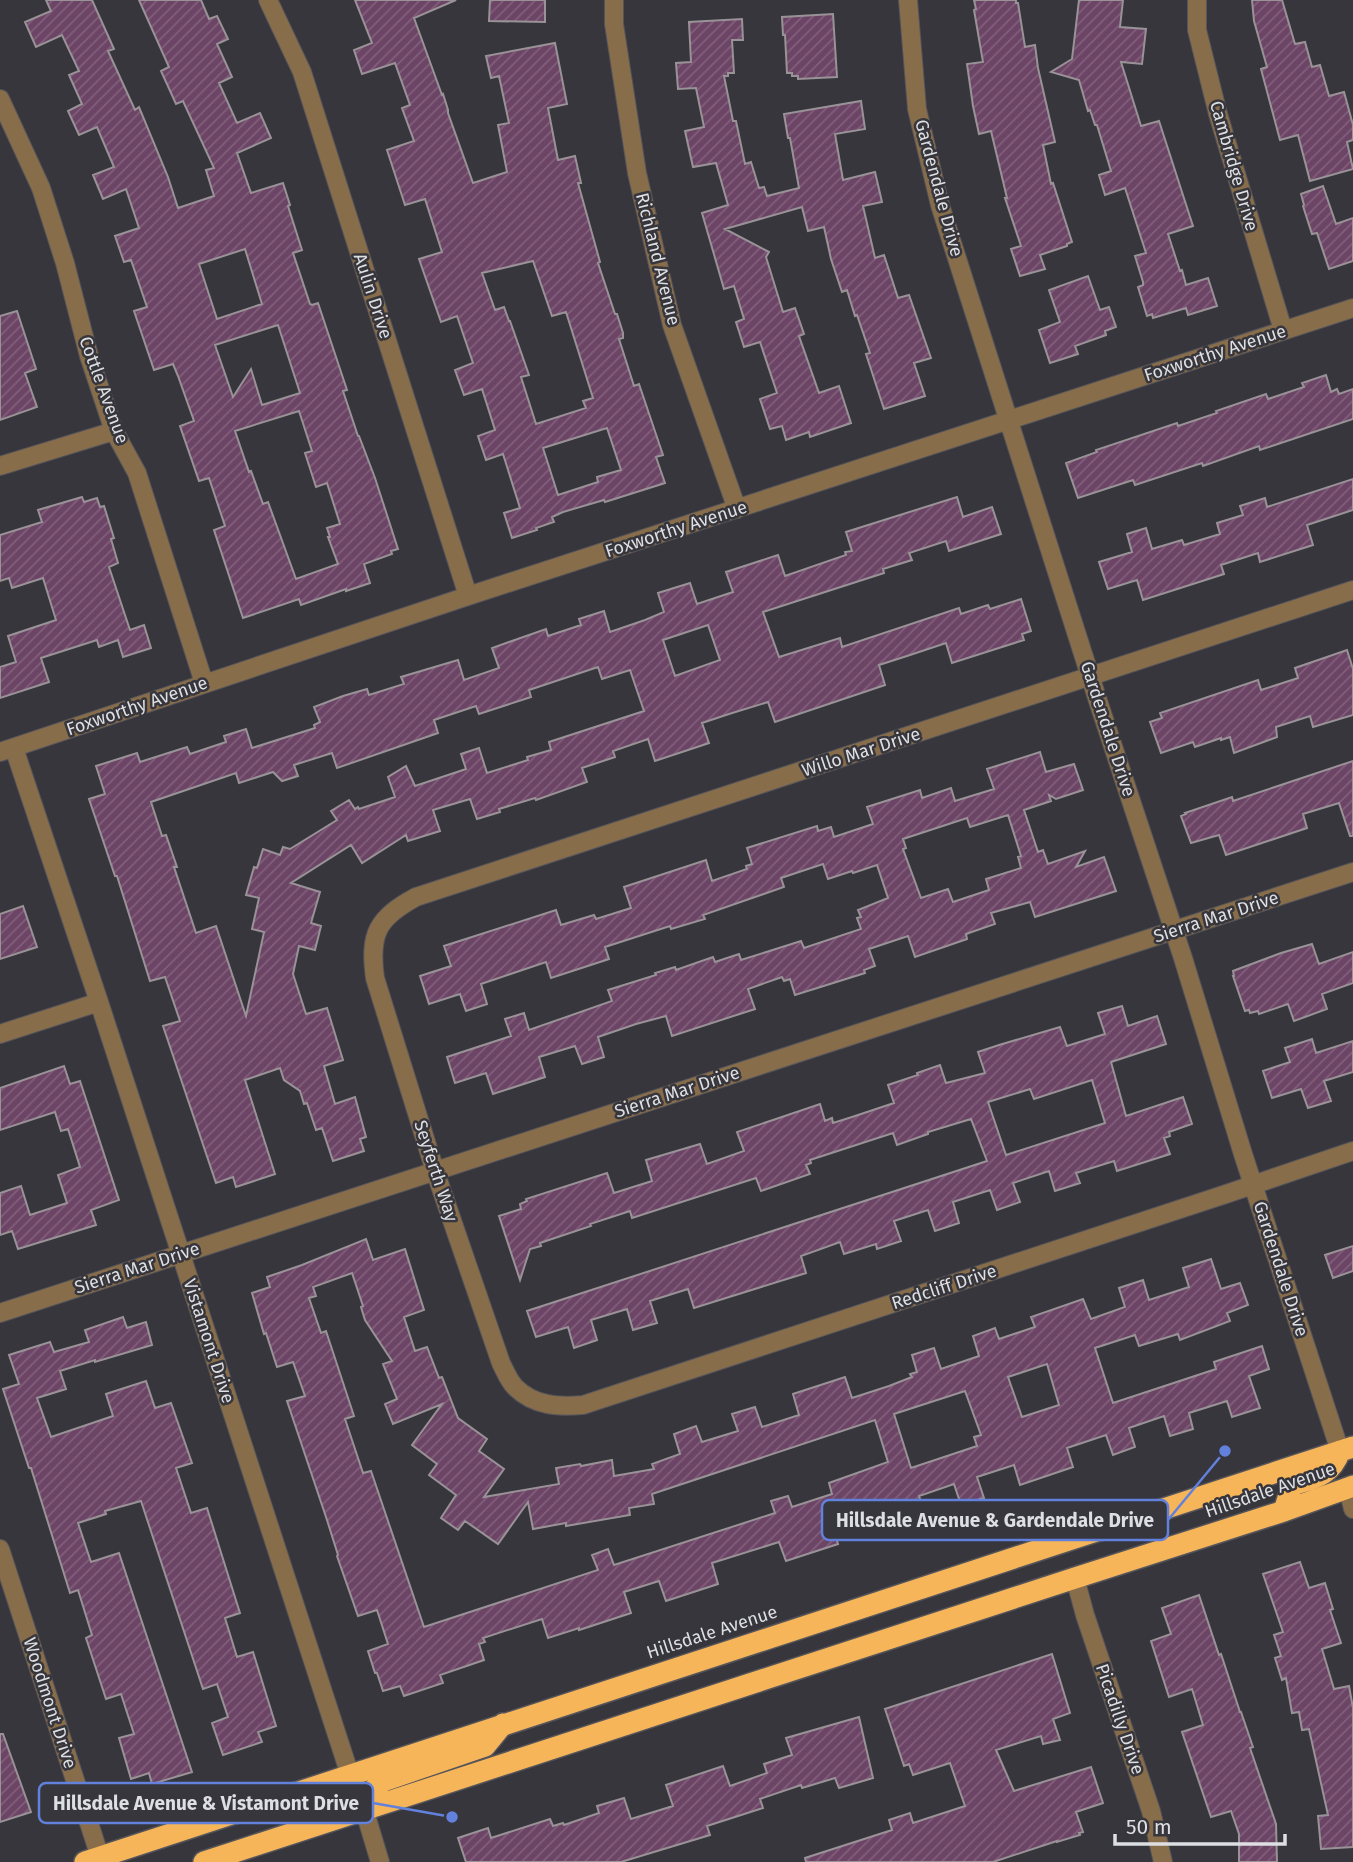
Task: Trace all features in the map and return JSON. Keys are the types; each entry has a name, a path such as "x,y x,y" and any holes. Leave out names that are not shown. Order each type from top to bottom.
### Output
{"highway":[{"path":"1284,1511 1292,1485 1325,1474 1346,1449"},
{"name":"Hillsdale Avenue","path":"93,1859 1346,1449"},
{"name":"Hillsdale Avenue","path":"204,1862 1352,1489"},
{"path":"364,1809 371,1792 383,1781 485,1746 503,1724"}],"street":[{"name":"Aulin Drive","path":"268,0 302,72 468,596"},
{"name":"Richland Avenue","path":"614,0 614,24 637,173 672,325 737,509"},
{"name":"Gardendale Drive","path":"908,0 917,109 940,205 1174,930 1253,1185 1346,1449"},
{"name":"Cambridge Drive","path":"1197,0 1197,30 1217,114 1283,330"},
{"name":"Cottle Avenue","path":"0,99 41,188 65,263 89,356 114,430 137,473 204,683"},
{"name":"Foxworthy Avenue","path":"7,750 468,596 1353,308"},
{"path":"0,466 114,430"},
{"name":"Willo Mar Drive","path":"378,928 394,909 416,897 1353,590"},
{"name":"Vistamont Drive","path":"7,750 99,1002 350,1775"},
{"name":"Sierra Mar Drive","path":"0,1312 1353,872"},
{"name":"Seyferth Way","path":"378,928 372,952 375,978 435,1171 501,1363 514,1386 533,1401"},
{"path":"0,1034 99,1002"},
{"name":"Redcliff Drive","path":"533,1401 559,1407 583,1405 1353,1151"},
{"name":"Woodmont Drive","path":"0,1549 93,1859"},
{"name":"Picadilly Drive","path":"1075,1578 1151,1811 1163,1862"},
{"path":"364,1809 380,1862"}],"building":[{"path":"46,0 92,0 114,49 108,51 135,110 139,107 178,208 214,196 206,170 214,168 183,101 176,104 161,71 169,67 139,0 201,0 209,19 217,16 228,39 217,44 232,77 219,83 237,123 260,113 271,138 237,153 251,193 283,183 302,250 293,253 310,304 318,303 347,390 343,391 398,549 391,551 392,554 364,564 370,583 301,605 299,599 243,618 214,530 225,526 209,478 199,481 180,426 194,421 173,364 154,370 134,311 147,307 131,260 124,262 115,236 139,228 126,189 103,199 93,175 114,167 97,127 79,135 68,111 82,104 69,75 79,71 62,35 36,47 25,22 51,11","holes":["245,249 262,304 217,319 199,264","278,325 300,393 262,405 251,369 233,397 215,345","299,411 312,451 305,453 316,487 327,483 340,524 327,528 338,564 296,579 268,502 263,504 235,431"]},
{"path":"355,0 456,0 414,18 473,183 507,172 498,125 509,123 499,76 491,78 486,56 555,43 567,104 548,108 558,160 575,156 581,183 578,183 600,262 598,263 623,333 623,338 619,339 634,386 639,384 663,455 656,457 665,483 563,512 552,517 554,522 512,538 504,513 520,508 503,454 486,460 478,436 495,430 482,389 464,395 455,370 473,363 457,316 441,322 419,259 442,252 425,199 405,205 387,150 414,141 402,108 410,105 395,63 362,74 354,50 372,43","holes":["533,261 552,316 566,312 593,398 583,401 586,408 536,424 521,377 529,375 510,321 504,307 495,310 482,273","607,428 621,470 597,477 598,482 558,495 543,448"]},
{"path":"490,0 545,0 545,22 489,21"},
{"path":"974,0 1016,0 1018,3 1025,47 1035,45 1055,142 1043,145 1051,184 1053,183 1072,242 1040,255 1045,269 1020,276 1011,249 1021,246 1005,198 991,131 979,134 973,106 967,64 983,62"},
{"path":"1079,0 1123,0 1120,27 1146,29 1142,64 1121,62 1141,126 1159,121 1193,226 1168,234 1180,271 1182,270 1186,285 1208,278 1217,306 1188,315 1186,308 1153,318 1152,314 1147,316 1138,287 1143,285 1143,282 1135,256 1146,253 1125,188 1105,195 1099,175 1111,171 1079,80 1051,72 1072,59"},
{"path":"1252,0 1282,0 1295,44 1305,42 1312,67 1320,65 1329,96 1344,92 1353,125 1353,140 1347,142 1353,169 1310,181 1298,135 1280,140 1261,69 1267,67 1254,21"},
{"path":"833,14 837,77 798,79 798,76 787,73 782,17"},
{"path":"742,19 743,40 732,40 734,73 724,76 745,164 751,162 759,188 764,187 767,196 799,188 784,114 861,101 865,129 835,134 843,180 875,172 882,202 863,206 875,258 884,255 898,298 909,295 931,358 914,363 925,396 884,409 866,354 870,353 847,290 842,292 824,227 808,231 802,207 725,229 769,252 766,257 783,312 795,308 804,334 799,336 819,393 839,386 851,423 810,437 809,432 786,440 782,426 770,429 760,399 777,393 760,342 744,347 736,322 744,319 734,286 724,289 702,213 728,205 716,163 693,167 685,131 704,127 696,88 678,89 676,63 691,62 689,22"},
{"path":"1323,186 1336,224 1353,218 1353,261 1329,269 1317,233 1312,234 1301,194"},
{"path":"1088,276 1100,310 1109,307 1116,327 1105,331 1106,335 1075,346 1078,354 1050,363 1039,330 1060,322 1049,290"},
{"path":"17,311 36,369 25,373 37,407 0,420 0,316"},
{"path":"1326,375 1331,392 1337,389 1339,394 1353,389 1353,419 1260,450 1259,446 1203,466 1202,463 1135,485 1133,480 1078,498 1066,463 1097,452 1096,450 1177,423 1178,426 1266,394 1268,399 1304,387 1302,383"},
{"path":"1353,479 1353,510 1307,525 1313,545 1260,562 1258,553 1221,565 1224,574 1143,600 1137,580 1108,589 1099,562 1132,552 1127,534 1146,528 1152,549 1182,540 1184,545 1220,534 1217,523 1243,515 1240,506 1265,498 1267,507"},
{"path":"82,497 84,502 97,498 100,507 104,506 118,563 109,567 130,630 144,625 151,648 123,657 118,640 99,647 97,640 41,658 49,682 0,698 0,667 16,662 8,636 56,620 43,578 12,588 9,578 0,581 0,535 42,522 38,510"},
{"path":"957,497 963,517 992,507 1001,534 949,551 946,541 909,553 912,560 883,569 884,573 763,612 779,657 840,638 842,647 959,608 961,614 988,605 990,609 1021,599 1031,631 1022,634 1024,640 952,663 946,643 879,665 885,685 775,722 768,702 702,723 709,743 655,761 648,739 613,751 615,757 582,768 587,782 536,800 535,798 499,809 500,812 477,819 470,799 433,810 440,831 408,841 406,835 362,863 351,845 291,883 320,892 311,923 321,926 315,950 299,946 293,974 306,1014 327,1008 343,1060 324,1066 335,1104 355,1097 366,1137 360,1139 364,1151 333,1161 322,1128 316,1130 307,1103 304,1104 300,1091 284,1080 280,1068 245,1080 275,1174 236,1187 233,1177 216,1183 163,1026 180,1021 165,977 150,981 89,799 105,794 96,766 137,753 140,762 187,747 190,754 226,742 224,736 246,729 252,748 315,728 314,725 320,722 314,707 367,689 369,695 404,684 401,677 458,660 464,680 499,668 492,648 546,629 548,636 581,625 579,619 604,611 610,632 664,612 658,593 690,583 697,604 733,592 726,572 778,555 785,576 846,555 845,552 852,551 846,532","holes":["708,625 720,660 675,676 663,640","598,667 602,679 630,670 644,711 549,742 551,750 487,773 479,748 461,754 466,769 415,786 406,766 388,777 395,797 359,809 355,809 349,800 331,811 337,820 290,849 283,847 280,855 263,849 257,868 254,867 246,895 259,898 252,929 264,932 246,1016 216,926 196,933 174,867 177,867 166,835 162,836 151,802 236,773 239,783 273,772 282,781 298,776 294,765 332,753 337,768 438,733 434,720 476,706 479,714 531,697 529,690"]},
{"path":"1347,650 1353,669 1353,715 1313,727 1310,716 1276,727 1277,737 1234,753 1230,737 1195,747 1193,742 1161,753 1150,722 1162,718 1160,713 1258,680 1261,690 1298,678 1295,668"},
{"path":"1040,752 1046,772 1074,764 1083,790 1056,799 1049,795 1051,801 1024,810 1038,852 1043,850 1048,864 1085,851 1076,867 1104,857 1116,891 1035,917 1030,902 991,913 995,924 966,934 967,939 915,957 908,936 869,949 875,966 864,970 865,973 795,995 790,979 784,981 782,977 748,989 755,1009 672,1036 666,1016 636,1024 598,1037 604,1057 582,1064 575,1046 539,1057 545,1077 493,1094 486,1073 455,1083 447,1057 511,1036 505,1019 524,1013 529,1030 612,1001 608,990 675,967 676,970 713,957 715,962 739,954 741,960 801,941 804,948 861,929 857,918 861,917 858,910 888,898 877,865 828,879 823,864 781,878 784,887 703,915 705,919 671,929 670,926 605,947 609,959 551,978 546,962 481,984 487,1004 466,1011 460,994 429,1004 420,976 451,966 444,946 556,910 561,925 594,915 596,919 631,908 624,887 706,860 712,881 747,869 746,866 752,864 747,848 817,826 818,831 831,827 834,837 873,824 867,807 920,790 922,798 951,788 955,801 994,789 987,769","holes":["1008,815 1021,856 1018,857 1021,868 986,879 989,890 953,902 948,889 921,898 903,849 906,848 903,839 967,818 970,827"]},
{"path":"1353,761 1353,836 1350,836 1339,803 1303,814 1307,828 1226,855 1219,835 1191,843 1181,816 1185,813 1232,797 1233,801"},
{"path":"23,906 37,947 0,959 0,914"},
{"path":"1312,944 1319,964 1353,952 1353,983 1322,994 1327,1009 1294,1021 1288,1004 1259,1014 1258,1011 1245,1011 1233,971"},
{"path":"1122,1006 1128,1026 1157,1016 1166,1044 1111,1062 1126,1116 1183,1097 1192,1124 1169,1132 1170,1136 1164,1138 1170,1154 1117,1171 1114,1161 1076,1173 1080,1183 1055,1191 1049,1171 1013,1183 1020,1202 997,1210 990,1190 953,1202 959,1223 935,1231 928,1210 894,1221 901,1241 877,1249 876,1244 844,1254 840,1242 801,1256 806,1273 694,1308 688,1289 650,1301 657,1323 633,1330 627,1309 591,1320 597,1340 574,1348 568,1327 536,1337 527,1311 987,1161 971,1119 897,1145 893,1133 810,1160 811,1163 806,1165 810,1174 761,1191 756,1178 632,1218 630,1211 540,1243 541,1246 530,1249 520,1280 499,1216 521,1209 520,1204 527,1201 526,1199 607,1173 614,1193 652,1181 646,1160 700,1144 707,1164 744,1151 737,1132 820,1104 825,1121 832,1118 833,1123 852,1117 894,1103 888,1085 940,1065 946,1083 985,1073 978,1052 999,1045 1060,1027 1067,1046 1105,1034 1098,1013","holes":["1092,1080 1105,1123 1006,1155 988,1102 1030,1089 1034,1099"]},
{"path":"1312,1039 1316,1053 1353,1041 1353,1072 1324,1081 1331,1101 1308,1108 1301,1089 1272,1098 1263,1071 1290,1062 1285,1048"},
{"path":"64,1066 70,1084 80,1081 119,1200 91,1210 96,1225 18,1249 12,1231 0,1235 0,1193 21,1186 30,1215 67,1203 58,1175 80,1167 68,1129 61,1131 55,1112 0,1130 0,1088"},
{"path":"366,1239 373,1260 405,1249 424,1310 404,1317 415,1351 427,1347 458,1418 487,1439 479,1451 504,1469 484,1497 559,1484 556,1468 580,1464 581,1466 612,1460 614,1476 654,1469 652,1464 680,1454 674,1434 696,1426 702,1442 738,1431 732,1414 755,1407 762,1427 799,1415 793,1394 845,1377 852,1398 889,1386 912,1377 910,1374 917,1372 912,1355 934,1348 941,1369 979,1356 973,1336 995,1328 999,1339 1035,1327 1031,1317 1083,1299 1091,1319 1125,1307 1119,1288 1143,1280 1149,1300 1189,1287 1183,1268 1211,1259 1221,1289 1240,1283 1248,1305 1227,1313 1230,1321 1180,1340 1178,1334 1139,1346 1135,1335 1095,1348 1113,1403 1216,1369 1214,1362 1262,1346 1269,1369 1249,1376 1260,1408 1232,1417 1227,1401 1189,1413 1193,1429 1170,1436 1164,1416 1129,1428 1135,1447 1113,1455 1106,1435 1067,1448 1073,1467 1020,1485 1014,1465 977,1477 984,1498 961,1505 954,1484 919,1496 925,1514 873,1532 867,1513 832,1524 838,1544 786,1561 779,1542 712,1563 718,1584 666,1601 659,1581 624,1592 631,1613 579,1630 548,1638 542,1619 483,1638 485,1642 479,1644 484,1660 440,1675 443,1683 404,1696 400,1686 383,1691 375,1673 368,1651 388,1644 377,1610 358,1616 287,1401 305,1396 293,1362 277,1367 252,1293 270,1287 267,1277","holes":["352,1273 365,1320 392,1361 383,1364 397,1399 385,1404 393,1424 442,1404 412,1445 437,1464 429,1475 456,1495 441,1518 458,1530 465,1521 498,1544 528,1502 533,1529 630,1515 629,1508 654,1504 652,1494 875,1420 888,1462 829,1483 832,1494 792,1507 788,1496 771,1501 775,1513 614,1565 608,1549 592,1555 598,1570 424,1627 371,1471 363,1473 345,1419 354,1416 326,1331 321,1333 309,1298 316,1296 313,1287","1047,1364 1059,1405 1022,1417 1008,1377","965,1391 981,1435 974,1437 977,1446 911,1468 894,1414"]},
{"path":"1353,1246 1353,1271 1333,1278 1325,1255"},
{"path":"123,1317 127,1328 146,1322 152,1345 60,1371 66,1389 37,1398 51,1437 113,1416 106,1394 146,1381 155,1408 171,1403 192,1463 176,1468 191,1513 207,1508 240,1613 225,1618 237,1657 253,1652 276,1726 258,1732 262,1742 223,1755 212,1723 228,1717 217,1684 203,1689 141,1501 105,1511 106,1514 78,1523 91,1562 119,1553 192,1772 152,1784 149,1773 131,1779 119,1738 134,1734 121,1694 106,1699 86,1638 92,1635 78,1590 70,1593 3,1389 19,1384 9,1355 50,1342 54,1352 89,1342 85,1330"},
{"path":"1300,1562 1309,1588 1325,1583 1333,1609 1330,1610 1341,1643 1322,1649 1334,1689 1349,1686 1353,1708 1353,1847 1321,1849 1318,1816 1328,1815 1309,1729 1302,1730 1299,1712 1292,1713 1286,1678 1282,1680 1275,1658 1281,1656 1274,1635 1283,1632 1263,1574"},
{"path":"1199,1595 1253,1747 1250,1748 1276,1824 1277,1862 1239,1862 1239,1834 1231,1811 1211,1817 1182,1732 1203,1725 1192,1689 1169,1697 1151,1641 1171,1634 1162,1608"},
{"path":"1052,1654 1070,1713 1053,1719 1060,1740 1043,1744 1041,1736 996,1750 1014,1791 1091,1767 1103,1803 1076,1812 1083,1832 1079,1833 1080,1835 993,1862 806,1862 805,1858 892,1830 889,1820 910,1813 913,1823 965,1806 950,1763 913,1775 909,1764 904,1766 885,1709"},
{"path":"859,1717 873,1778 839,1788 835,1778 802,1788 801,1785 760,1799 763,1808 707,1826 710,1835 621,1862 466,1862 458,1838 488,1828 491,1838 550,1819 553,1826 564,1825 599,1813 597,1806 624,1798 631,1819 673,1806 666,1785 723,1766 730,1786 767,1773 764,1764 792,1755 786,1738"},
{"path":"0,1734 3,1734 31,1812 0,1822"}],"place":[{"name":"Hillsdale Avenue & Gardendale Drive","path":"1225,1451"},
{"name":"Hillsdale Avenue & Vistamont Drive","path":"452,1817"}]}
